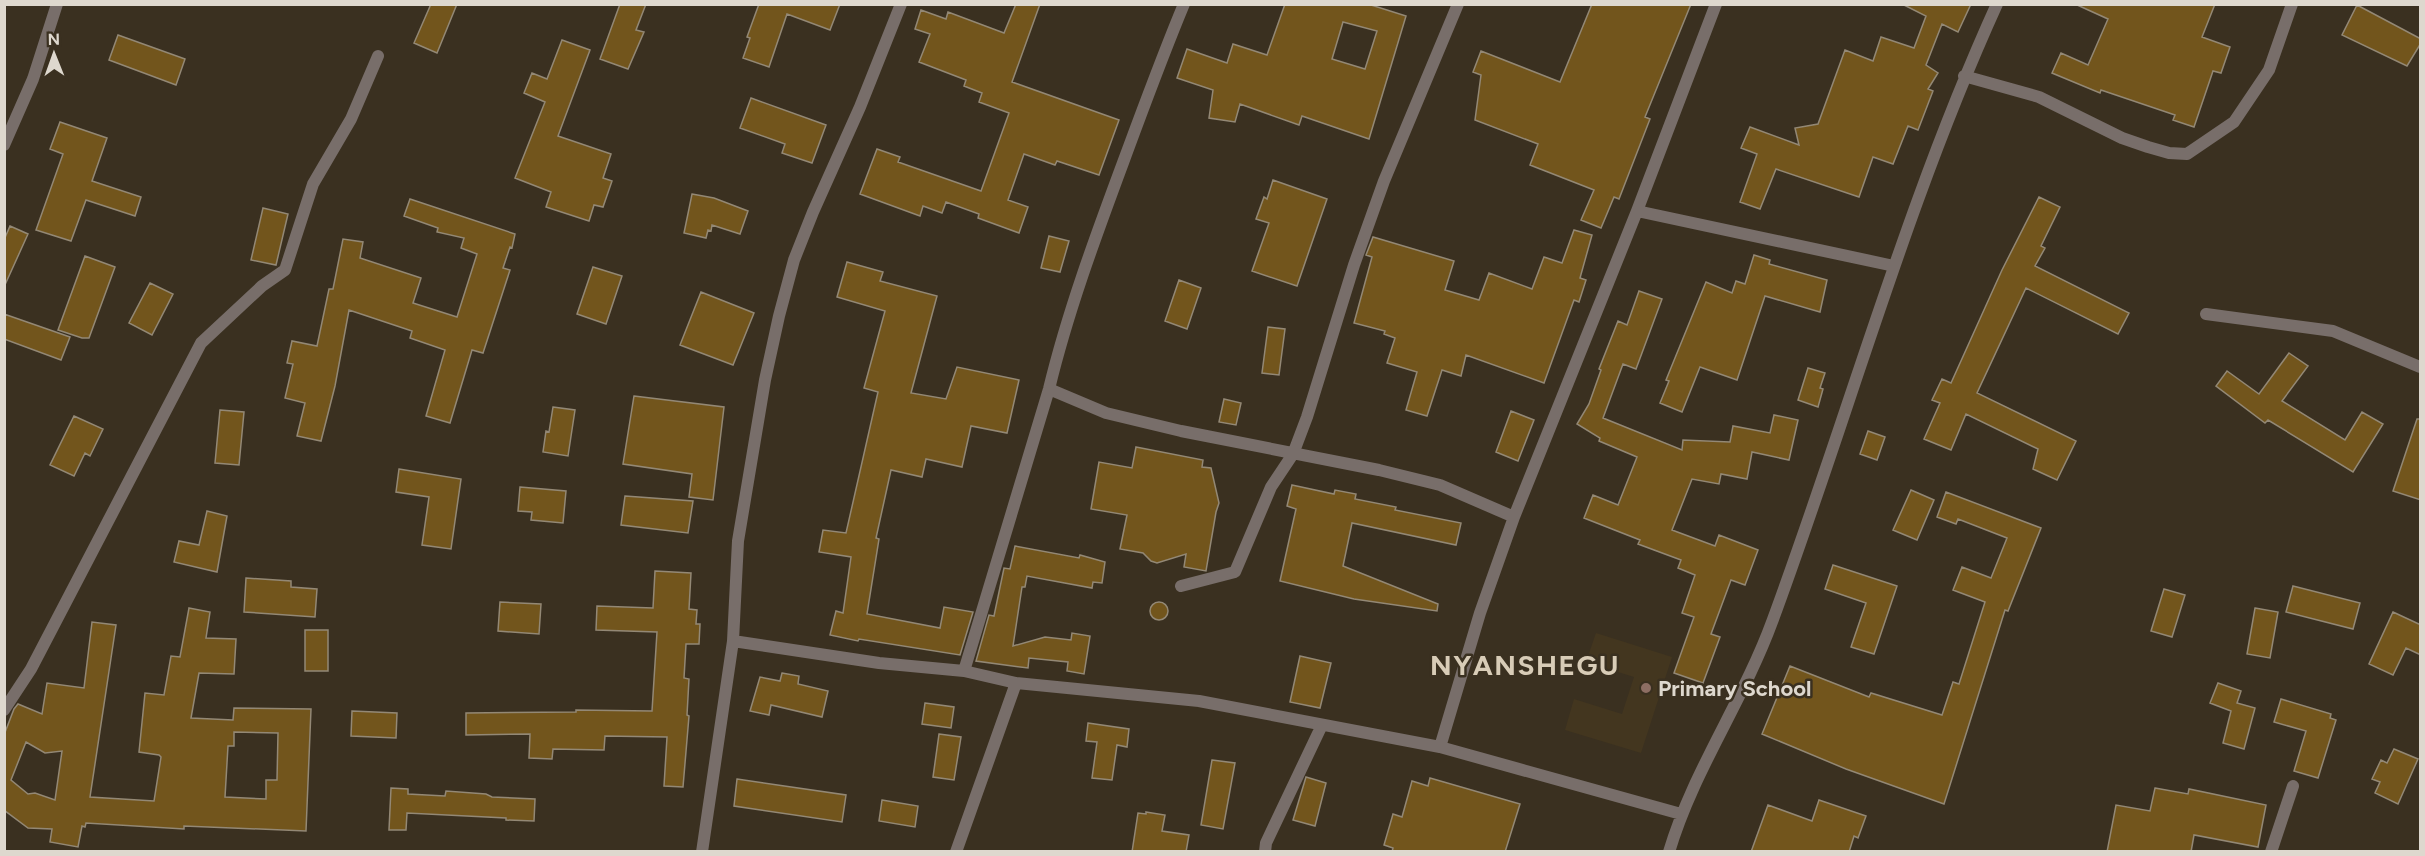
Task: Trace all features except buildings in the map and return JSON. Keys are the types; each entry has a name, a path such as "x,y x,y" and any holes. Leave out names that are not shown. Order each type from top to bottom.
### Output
{"street":[{"path":"4,145 33,79 57,4"},
{"path":"702,852 733,640 738,541 765,380 779,316 794,260 860,107 901,4"},
{"path":"964,671 1049,389 1060,344 1107,202 1161,57 1184,4"},
{"path":"1181,586 1236,572 1271,487 1293,454 1373,213 1458,4"},
{"path":"1440,747 1480,614 1514,517 1637,212 1716,4"},
{"path":"1670,852 1681,814 1771,626 1894,266 1964,76 1997,4"},
{"path":"1964,76 2039,98 2122,138 2169,153 2187,154 2234,122 2269,70 2292,4"},
{"path":"4,710 31,669 201,344 262,286 285,270 314,184 351,119 378,56"},
{"path":"1637,212 1894,266"},
{"path":"2206,314 2333,331 2421,367"},
{"path":"1049,389 1107,412 1440,485 1514,517"},
{"path":"733,640 879,663 964,671 1016,683 1199,701 1440,747 1681,814"},
{"path":"956,852 1016,683"},
{"path":"1265,852 1266,843 1322,725"},
{"path":"2271,852 2293,786"}],"shaded area":[{"name":"Primary School","path":"1596,633 1672,657 1641,753 1565,730 1574,699 1622,714 1634,677 1586,662"}],"place":[{"name":"Primary School","path":"1646,688"}],"district":[{"name":"NYANSHEGU","path":"1525,665"}]}
